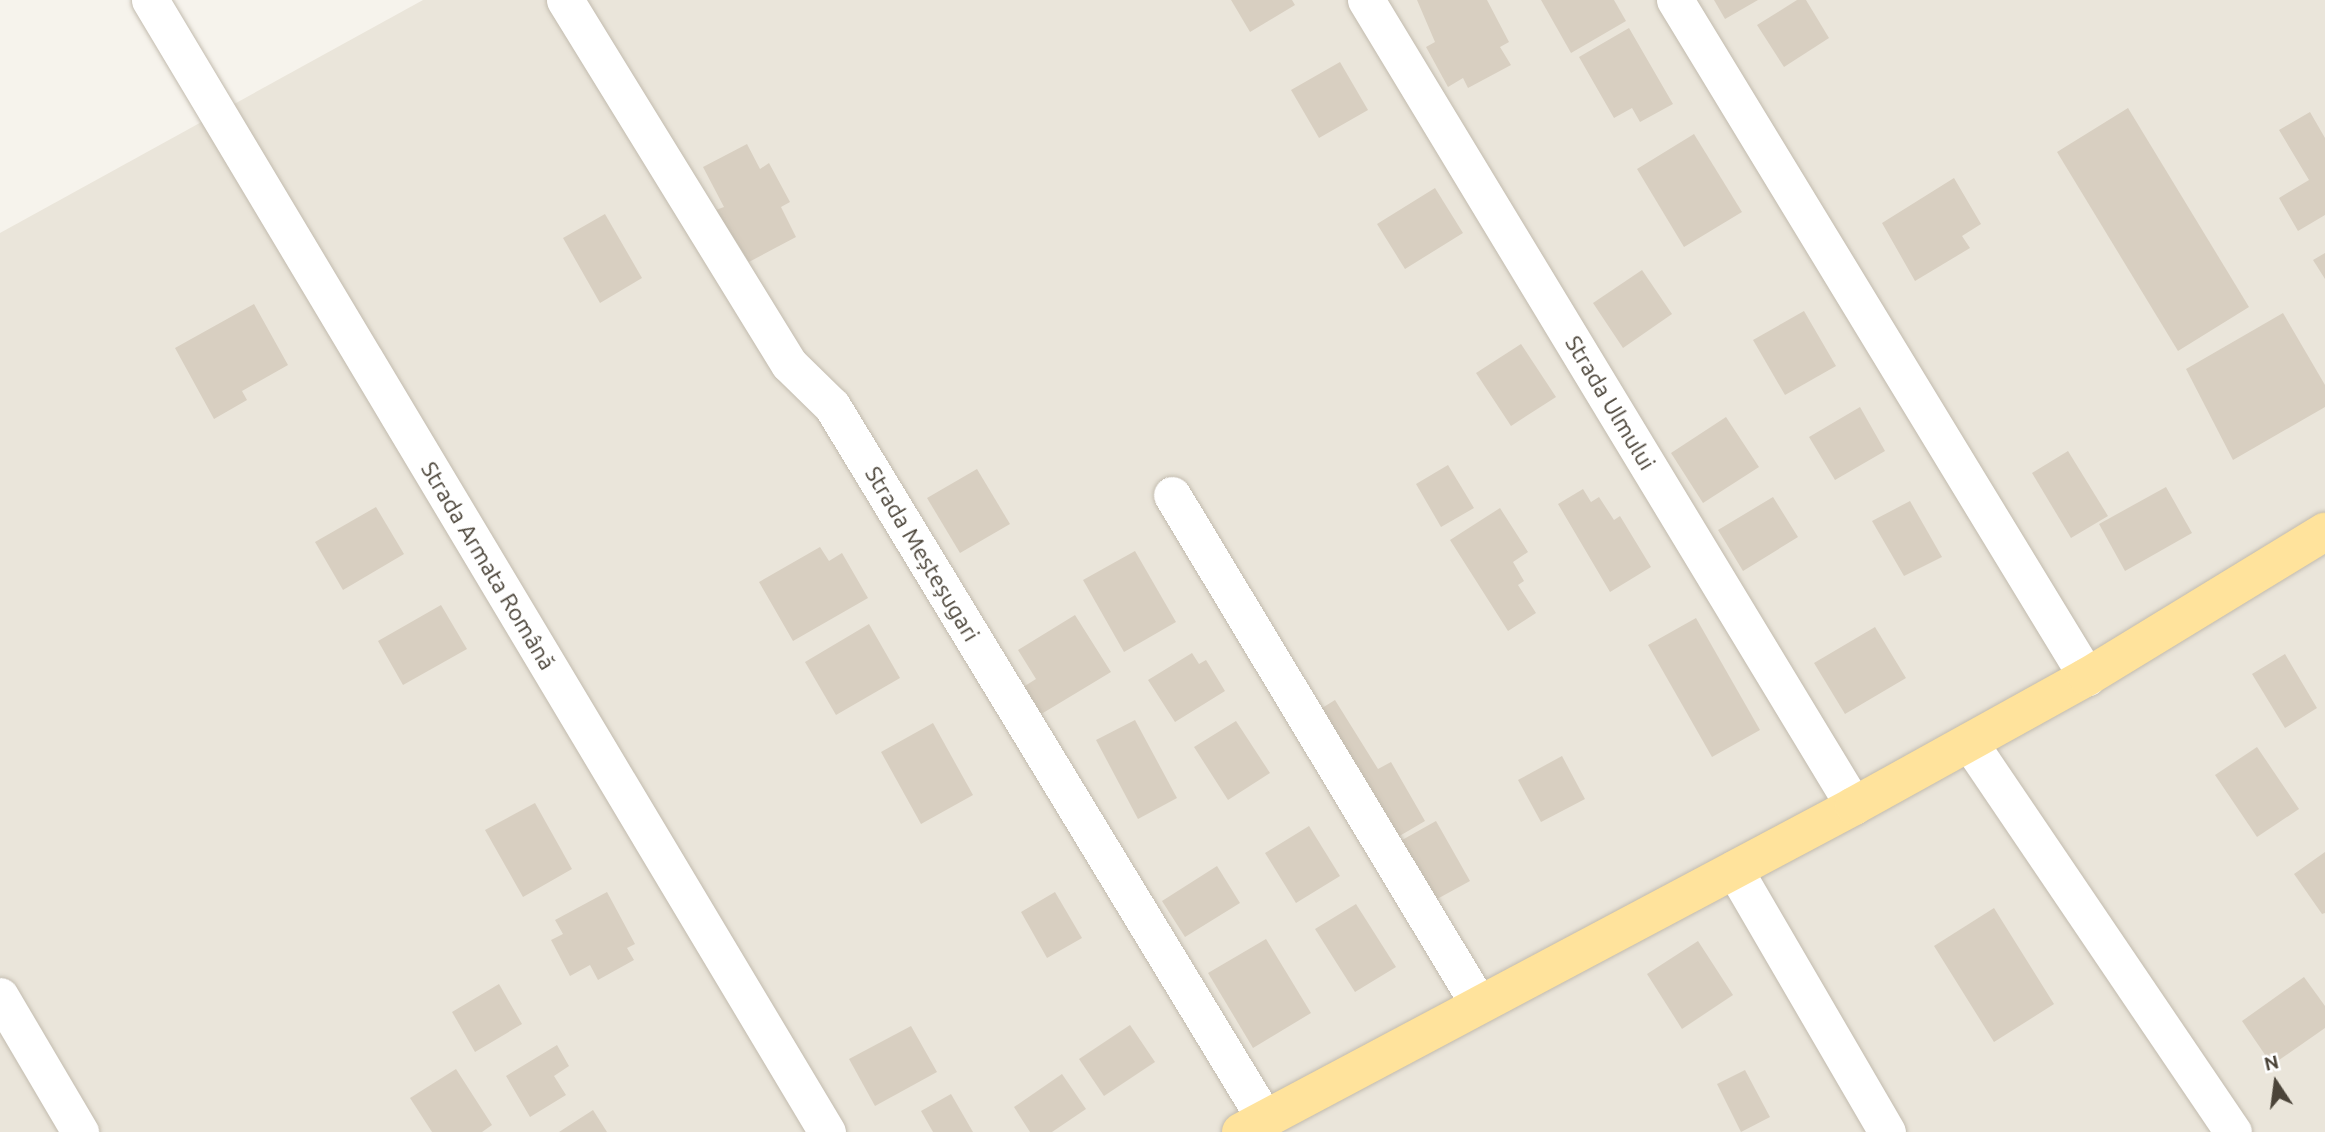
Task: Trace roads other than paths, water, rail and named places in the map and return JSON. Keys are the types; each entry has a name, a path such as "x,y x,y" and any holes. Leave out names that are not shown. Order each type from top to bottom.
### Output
{"main road":[{"path":"1253,1125 1478,1003 1854,806 2087,677 2325,532"}],"street":[{"name":"Strada Armata Română","path":"150,0 827,1132"},
{"name":"Strada Meșteșugari","path":"565,0 789,364 832,406 1253,1125"},
{"name":"Strada Ulmului","path":"1366,0 1854,806"},
{"path":"1675,0 2087,677"},
{"path":"1172,495 1478,1003"},
{"path":"1969,742 2233,1132"},
{"path":"1734,869 1887,1132"},
{"path":"0,996 80,1132"}]}
